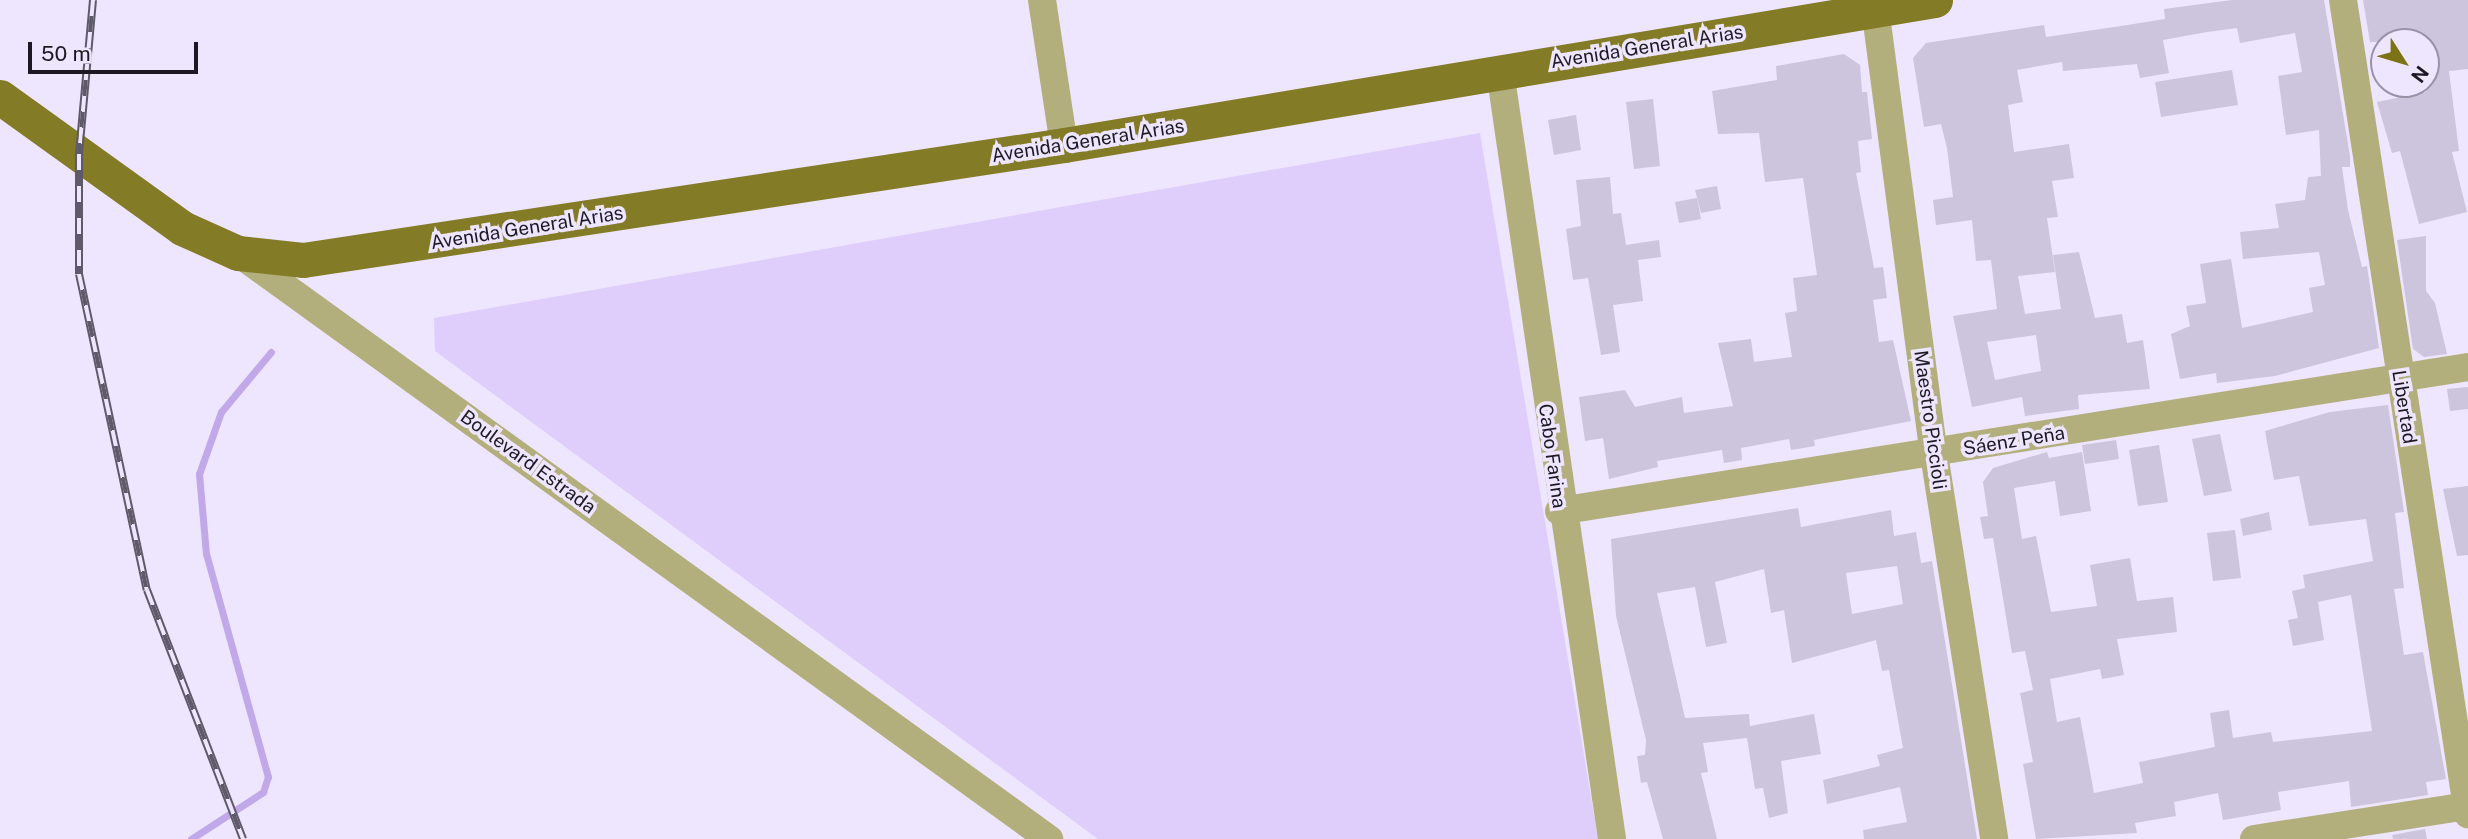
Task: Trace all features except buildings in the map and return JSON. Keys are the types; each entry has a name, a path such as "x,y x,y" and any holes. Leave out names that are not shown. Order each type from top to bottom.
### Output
{"main road":[{"name":"Avenida General Arias","path":"238,253 270,259 339,257 1065,145 1875,5 1936,0"},
{"name":"Boulevard Estrada","path":"0,97 182,228 238,253"}],"street":[{"path":"1042,0 1065,145"},
{"name":"Libertad","path":"2343,0 2399,378 2468,809"},
{"name":"Maestro Piccioli","path":"1875,5 1934,454 1994,839"},
{"name":"Cabo Farina","path":"1500,71 1559,511 1612,839"},
{"name":"Boulevard Estrada","path":"238,253 1049,839"},
{"name":"Sáenz Peña","path":"1559,511 1934,454 2468,367"},
{"path":"2254,839 2468,809"}],"shaded area":[{"path":"1480,133 1598,839 1098,839 435,351 434,318"}],"waterway":[{"path":"191,839 263,792 268,777 206,554 199,474 221,412 271,352"}],"railway":[{"path":"93,0 79,154 79,274 147,590 243,839"}]}
